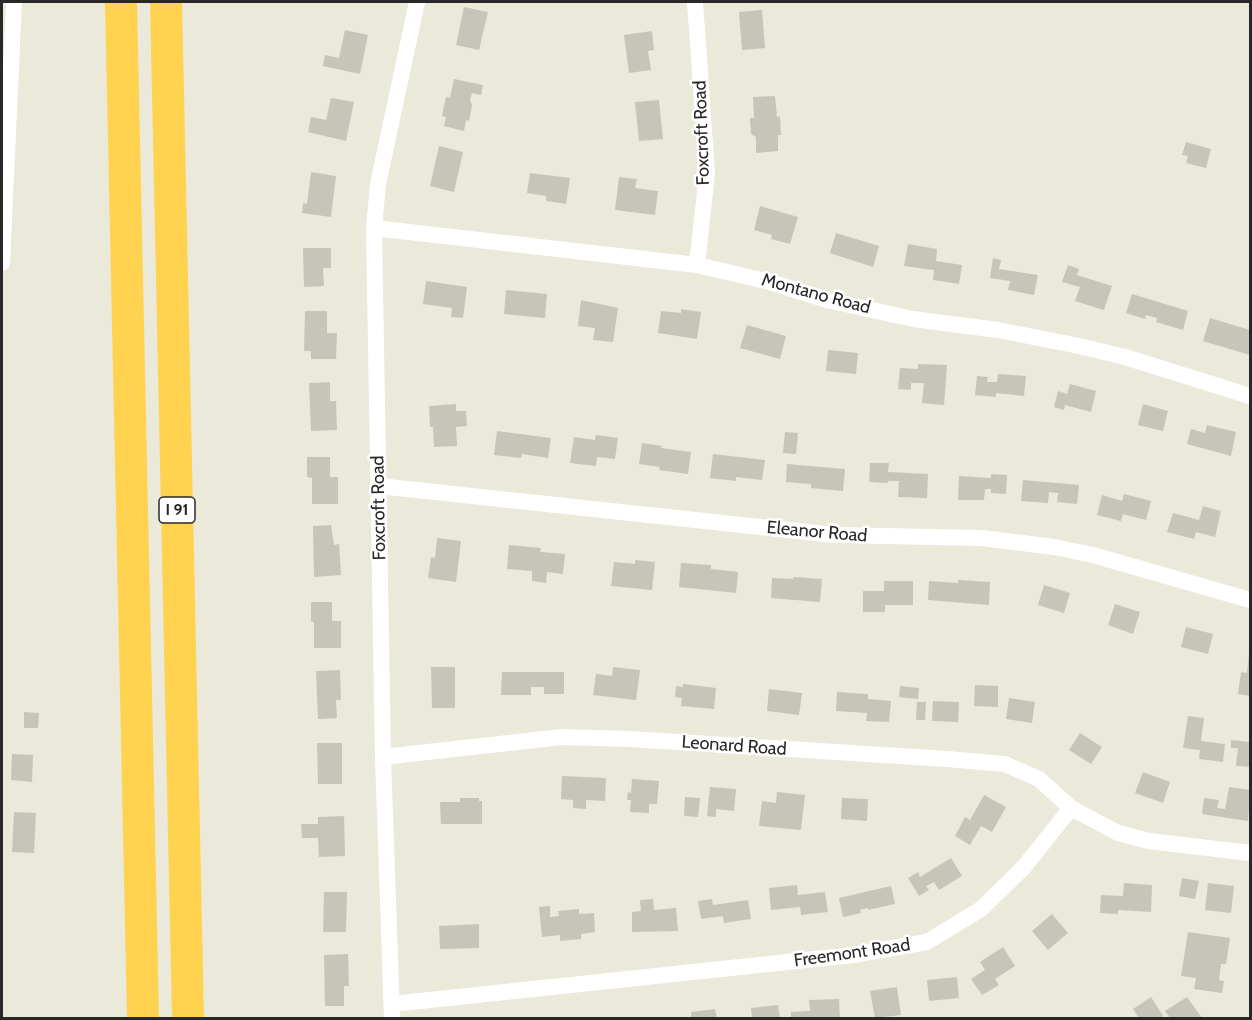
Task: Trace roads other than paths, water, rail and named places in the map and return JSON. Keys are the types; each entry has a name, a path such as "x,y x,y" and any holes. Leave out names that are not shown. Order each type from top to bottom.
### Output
{"highway":[{"name":"I 91","path":"121,2 143,1018"},
{"name":"I 91","path":"166,2 188,1018"}],"street":[{"path":"2,263 14,2"},
{"name":"Foxcroft Road","path":"392,1011 383,757 374,228 378,184 417,2"},
{"name":"Foxcroft Road","path":"695,2 707,173 698,265"},
{"name":"Montano Road","path":"374,228 698,265 770,282 827,300 902,316 998,330 1079,346 1125,357 1251,396"},
{"name":"Eleanor Road","path":"379,486 835,535 982,538 1054,547 1093,555 1251,600"},
{"name":"Leonard Road","path":"383,757 562,737 630,739 947,759 1005,765 1039,778 1071,808"},
{"path":"1071,808 1118,833 1149,840 1251,853"},
{"name":"Freemont Road","path":"392,1011 853,955 927,942 981,909 1024,867 1071,808"}]}
